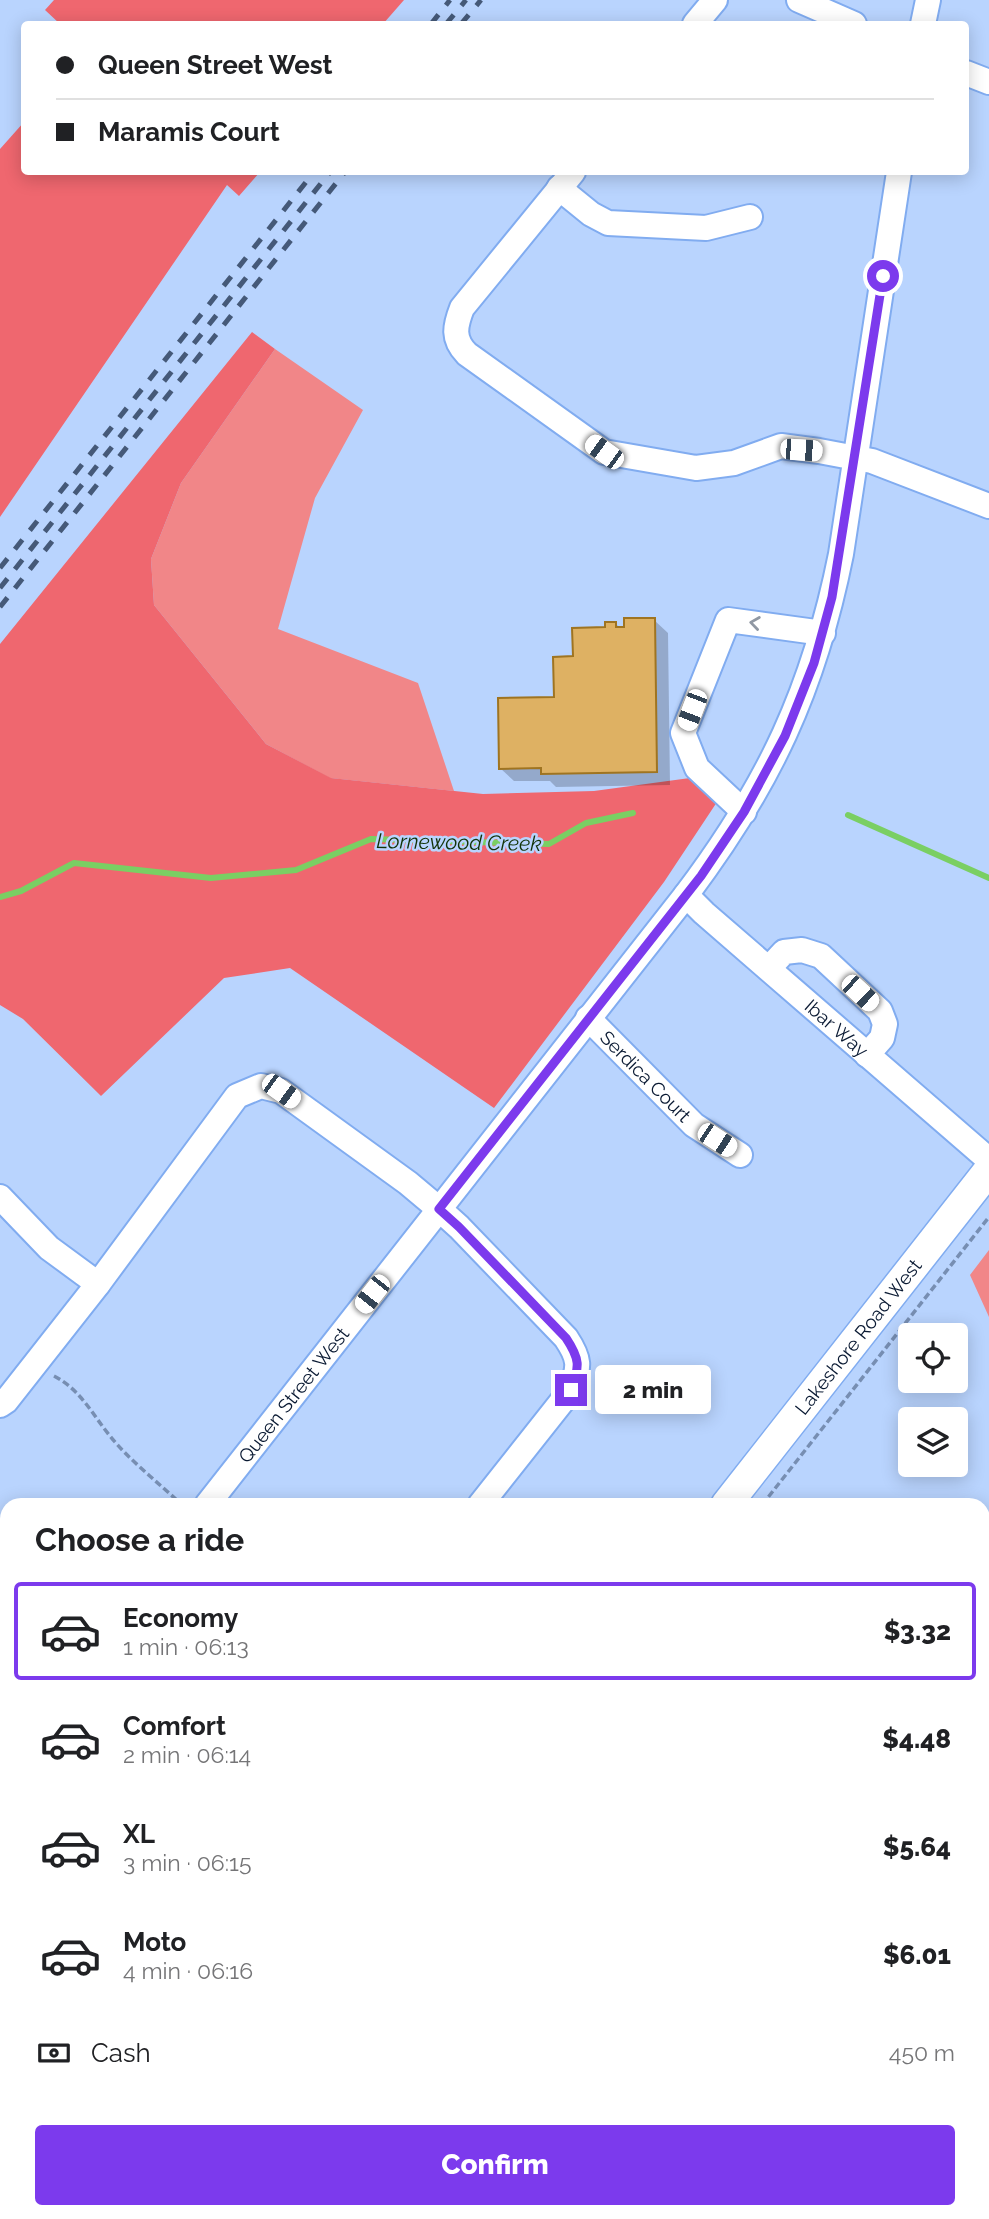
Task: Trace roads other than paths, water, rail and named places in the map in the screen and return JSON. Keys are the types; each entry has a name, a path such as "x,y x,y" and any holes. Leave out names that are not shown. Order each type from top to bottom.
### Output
{"main road":[{"name":"Lakeshore Road West","path":"731,1498 989,1170"}],"street":[{"path":"698,21 715,0"},
{"path":"799,0 847,21"},
{"path":"924,21 928,0"},
{"path":"969,74 989,82"},
{"name":"Queen Street West","path":"212,1498 686,895 744,812 785,736 823,633 841,554 899,175"},
{"path":"750,217 706,228 608,223 591,214 566,180 462,308 456,325 458,345 604,452 696,468 734,463 781,446 872,461 989,506"},
{"path":"744,812 697,768 683,733 728,620 823,633"},
{"name":"Ibar Way","path":"686,895 989,1160"},
{"path":"769,968 784,952 802,950 821,957 880,1011 885,1024 882,1038 867,1055"},
{"name":"Serdica Court","path":"588,1018 694,1125 740,1155"},
{"path":"0,1405 98,1284 237,1096 261,1086 281,1091 408,1183 439,1209 566,1338 577,1355 577,1373 571,1390 486,1498"},
{"path":"0,1197 49,1248 98,1284"}],"waterway":[{"name":"Lornewood Creek","path":"0,897 21,891 74,863 211,878 296,870 371,839 549,844 586,823 633,813"},
{"name":"Lornewood Creek","path":"848,815 989,878"}],"railway":[{"path":"433,21 450,0"},
{"path":"448,21 466,0"},
{"path":"464,21 481,0"},
{"path":"0,568 312,175"},
{"path":"0,588 328,175"},
{"path":"0,607 343,175"}]}
